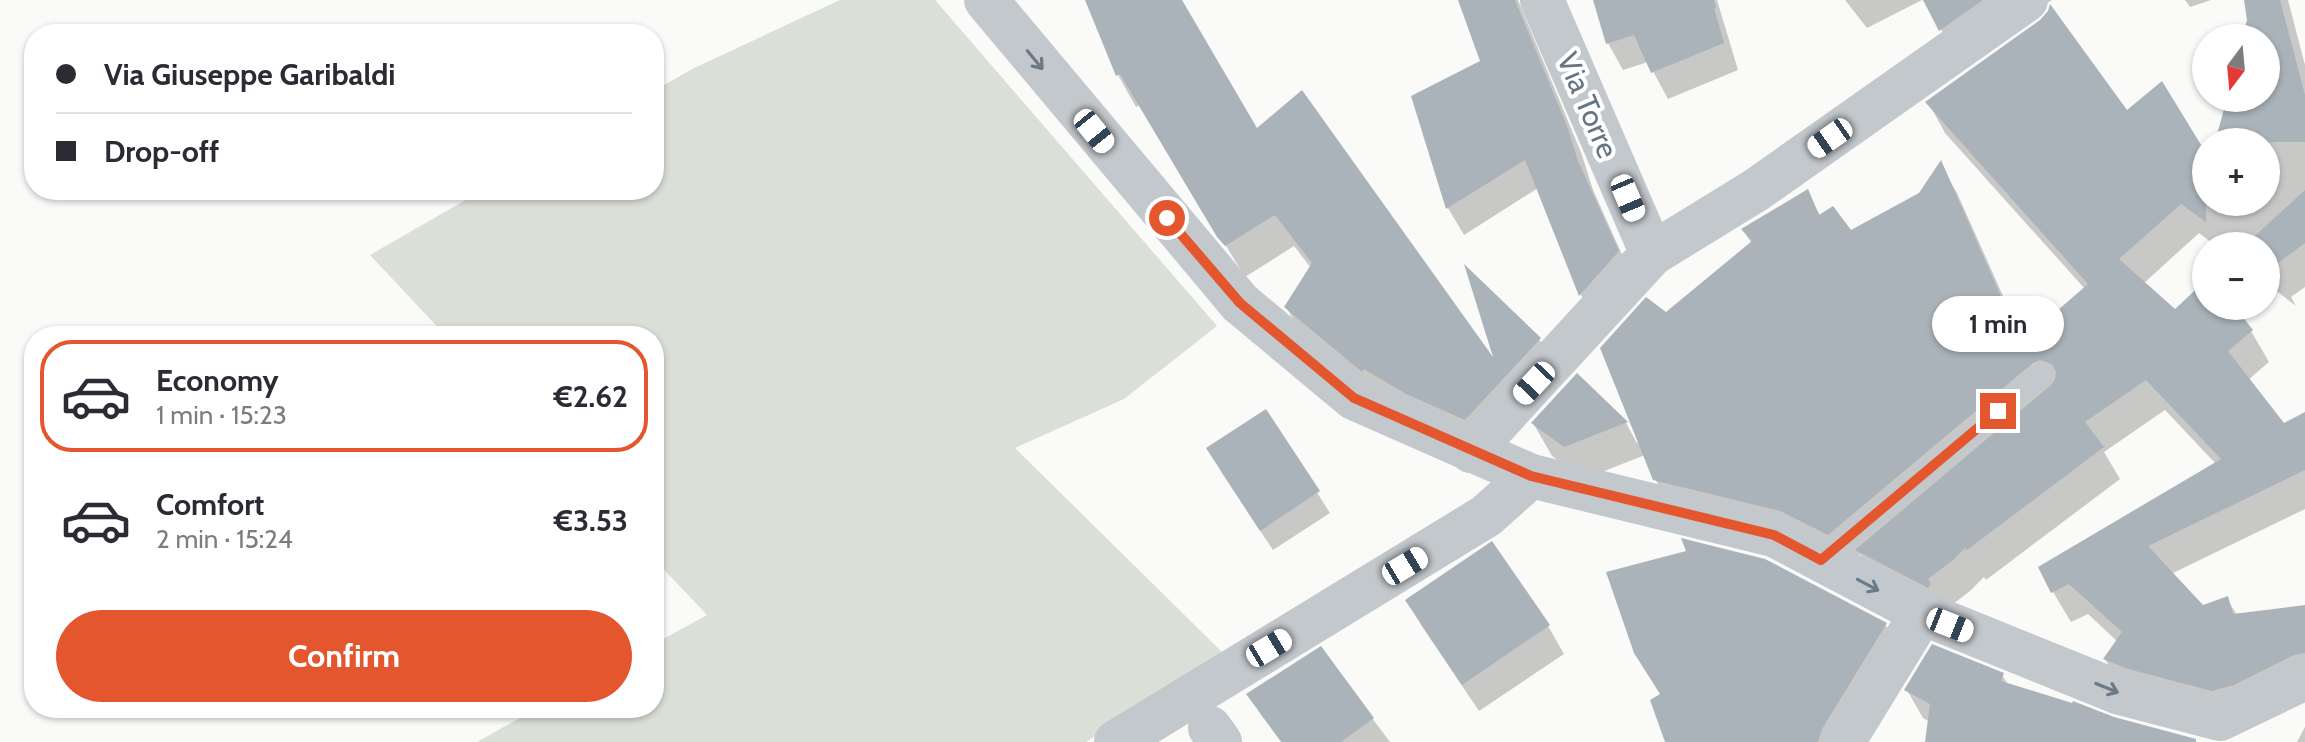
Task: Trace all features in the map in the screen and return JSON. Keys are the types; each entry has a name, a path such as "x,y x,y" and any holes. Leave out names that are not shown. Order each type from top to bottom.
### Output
{"street":[{"path":"986,0 1240,303 1354,398 1531,476 1774,535 1922,613 2120,693 2220,719 2305,678"},
{"name":"Via Torre","path":"1542,0 1652,254"},
{"path":"1471,451 1652,254 1756,190 2026,0"},
{"path":"1116,742 1486,516 1531,476"},
{"path":"1843,742 1922,613"}],"lane":[{"path":"1821,560 2042,374"}],"shaded area":[{"path":"840,0 935,0 1217,326 1124,399 1015,448 1224,654 1086,742 477,742 520,718 664,718 664,639 707,615 664,570 664,326 437,326 370,255 466,200 664,200 664,85"}],"building":[{"path":"1085,0 1182,0 1257,128 1302,90 1493,357 1464,264 1541,338 1465,420 1406,394 1364,369 1362,372 1284,307 1312,263 1275,215 1225,246 1217,237 1120,74 1116,76"},
{"path":"1458,0 1515,0 1567,126 1578,161 1619,251 1579,296 1525,160 1446,209 1411,96 1480,61"},
{"path":"1593,0 1714,0 1724,43 1651,73 1634,35 1606,44"},
{"path":"1923,0 1983,0 1939,31"},
{"path":"2244,0 2280,0 2305,95 2305,142 2280,142 2280,128 2219,128 2223,112 2280,112 2280,24 2246,24"},
{"path":"2050,4 2127,110 2162,81 2192,130 2192,212 2181,204 2119,259 2175,309 2192,293 2192,320 2245,320 2253,330 2228,351 2284,423 2305,412 2305,470 2148,546 2203,605 2228,596 2233,614 2305,605 2305,653 2294,655 2234,685 2212,691 2128,669 2103,659 2122,632 2069,584 2051,593 2038,567 2221,459 2146,380 2085,422 2104,447 1967,550 1965,548 1928,579 1931,584 1928,588 1855,550 2051,385 2056,372 2052,364 2040,360 2033,363 1828,535 1780,511 1653,480 1600,348 1646,297 1666,312 1752,241 1741,229 1808,189 1819,215 1833,206 1851,230 1919,193 1941,160 2021,342 2088,284 1925,102 2040,20"},
{"path":"2305,190 2305,243 2280,262 2280,232 2259,232"},
{"path":"1577,373 1628,422 1564,447 1531,423"},
{"path":"1266,409 1320,491 1260,531 1206,448"},
{"path":"1681,538 1765,559 1887,623 1822,729 1818,742 1665,742 1650,700 1660,694 1634,653 1606,572 1686,551"},
{"path":"1492,541 1550,625 1462,685 1405,600"},
{"path":"1932,644 2004,673 2001,681 2196,739 2196,742 1925,742 1930,704 1904,690"},
{"path":"1321,646 1374,718 1341,742 1282,742 1246,694"}],"route":[{"path":"1167,218 1240,303 1354,398 1531,476 1774,535 1821,560 1998,411"}]}
